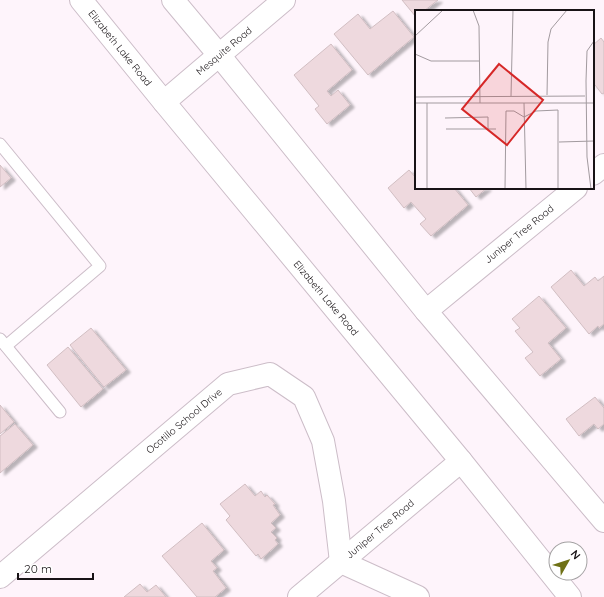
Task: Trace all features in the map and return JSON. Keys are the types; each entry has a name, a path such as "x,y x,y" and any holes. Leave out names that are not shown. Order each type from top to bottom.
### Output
{"street":[{"name":"Elizabeth Lake Road","path":"81,0 461,461 570,597"},
{"path":"173,0 426,311 604,521"},
{"name":"Mesquite Road","path":"164,102 284,0"},
{"path":"594,173 604,165"},
{"name":"Juniper Tree Road","path":"426,311 575,189"},
{"name":"Ocotillo School Drive","path":"0,577 228,384 270,374 304,397 324,441 334,501 341,562"},
{"name":"Juniper Tree Road","path":"299,597 461,461"},
{"path":"341,562 418,597"}],"lane":[{"path":"0,144 100,266 3,342 60,412"}],"building":[{"path":"402,0 438,0 425,10 415,10 415,16"},
{"path":"393,11 414,37 368,75 334,34 358,14 370,29"},
{"path":"601,38 604,42 604,93 602,94 594,86 594,44"},
{"path":"331,44 352,70 327,91 331,96 338,90 350,105 327,124 315,109 319,106 294,75"},
{"path":"0,165 11,178 0,187"},
{"path":"409,170 415,177 415,189 455,189 468,205 431,236 420,224 426,219 411,202 404,208 388,188"},
{"path":"470,189 486,189 476,197"},
{"path":"571,270 584,286 595,277 598,281 604,276 604,324 599,328 598,326 589,334 551,287"},
{"path":"539,296 566,328 548,343 561,359 540,376 525,358 533,352 515,331 520,328 512,319"},
{"path":"91,328 126,370 104,387 70,345"},
{"path":"68,347 103,389 81,407 47,365"},
{"path":"595,397 604,408 604,424 598,429 594,424 579,436 566,419"},
{"path":"0,405 14,422 0,434"},
{"path":"15,424 33,445 0,473 0,436"},
{"path":"245,484 255,496 261,491 265,497 267,495 275,504 273,505 280,515 271,523 276,528 271,532 277,538 275,540 278,544 261,559 258,554 256,556 226,520 230,516 220,504"},
{"path":"202,523 224,550 211,561 217,568 213,571 226,588 215,597 197,597 162,556"},
{"path":"140,584 147,592 156,585 166,597 124,597"}]}
